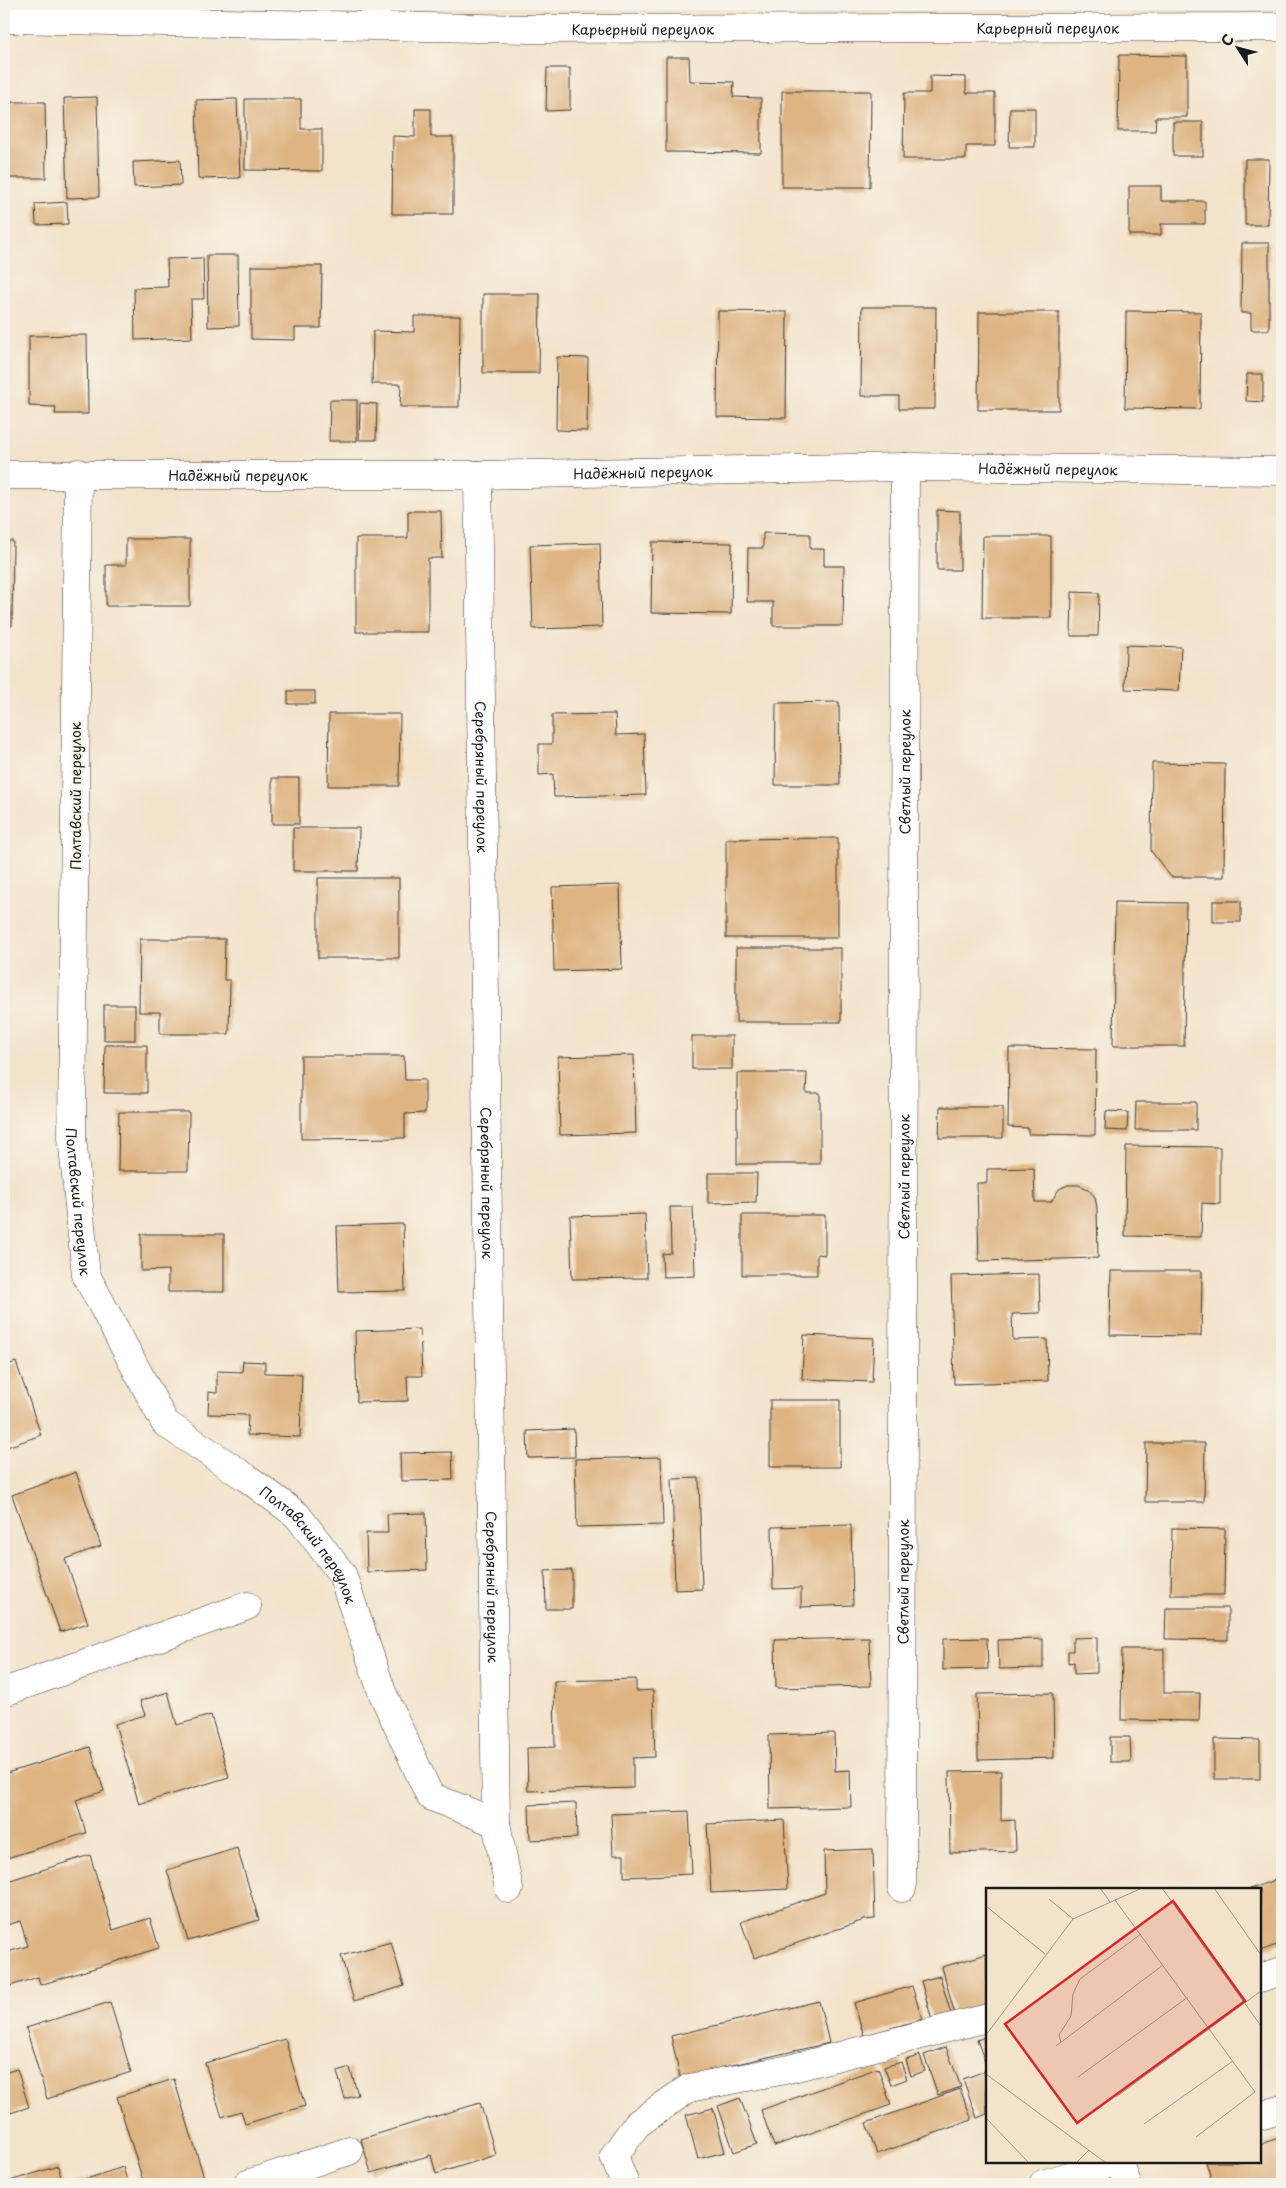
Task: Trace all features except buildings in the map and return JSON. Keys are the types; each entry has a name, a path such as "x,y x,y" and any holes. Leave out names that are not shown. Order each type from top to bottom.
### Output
{"street":[{"name":"Карьерный переулок","path":"4,19 534,29 1282,27"},
{"name":"Надёжный переулок","path":"4,475 78,473 478,475 905,467 1282,470"},
{"name":"Светлый переулок","path":"902,1888 905,467"},
{"name":"Полтавский переулок","path":"78,473 72,1137 86,1275 165,1423 247,1478 297,1515 342,1574 382,1692 430,1796 496,1823"},
{"name":"Серебряный переулок","path":"478,475 496,1823 508,1889"},
{"path":"4,1692 247,1606"},
{"path":"1261,1978 1282,1971"},
{"path":"625,2184 614,2156 637,2124 689,2088 785,2070 986,2018"},
{"path":"1261,2116 1282,2109"},
{"path":"248,2184 349,2151"},
{"path":"1043,2184 1112,2163"},
{"path":"1120,2163 1127,2184"}]}
